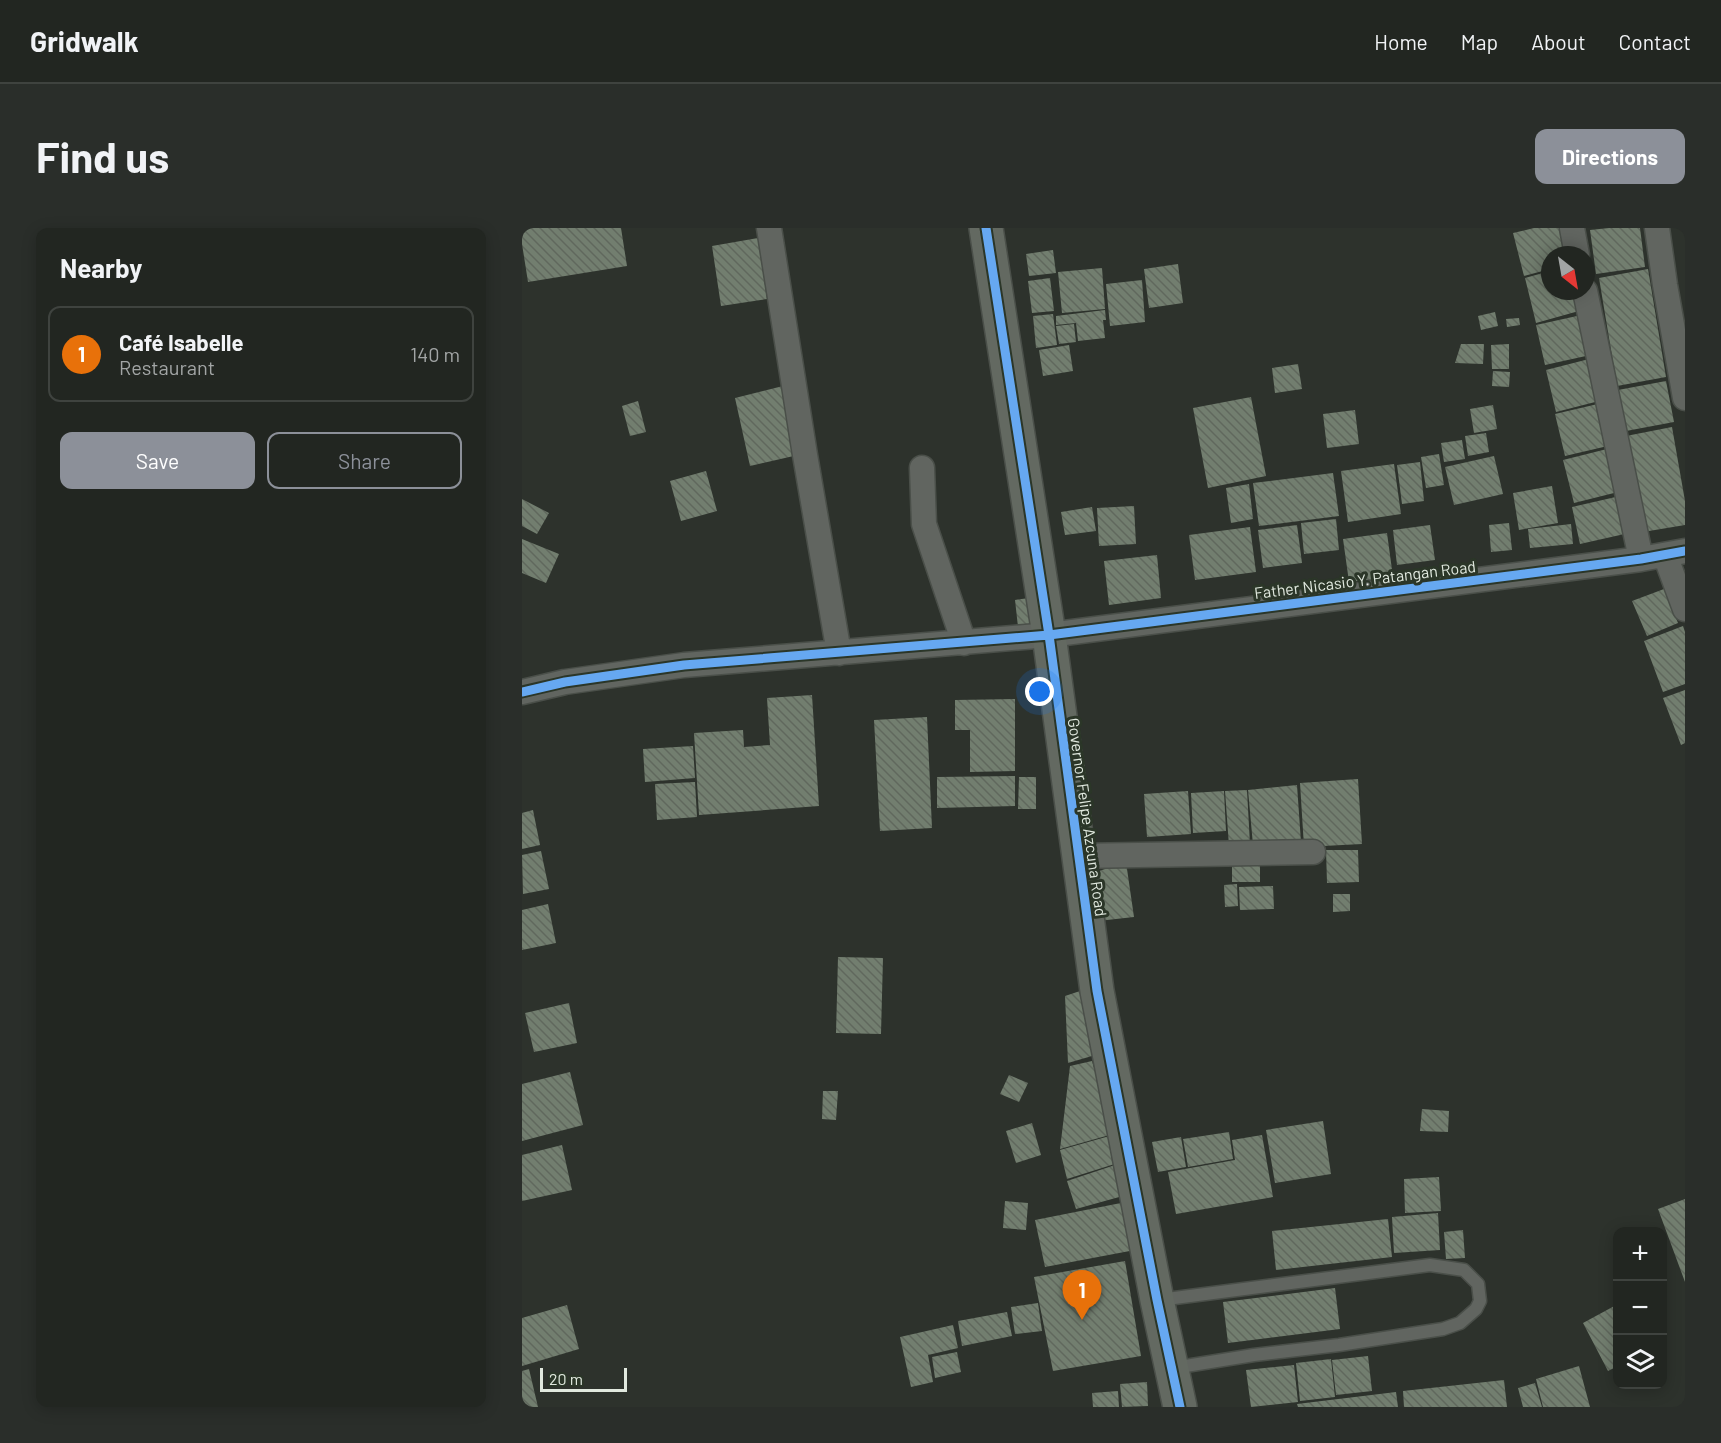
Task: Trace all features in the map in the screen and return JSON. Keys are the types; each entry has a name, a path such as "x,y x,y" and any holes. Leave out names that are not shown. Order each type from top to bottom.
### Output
{"street":[{"path":"769,228 839,653"},
{"name":"Governor Felipe Azcuna Road","path":"986,228 1049,635 1097,991 1180,1407"},
{"path":"1572,228 1575,246"},
{"path":"1657,228 1685,398"},
{"path":"1587,300 1641,558"},
{"path":"922,468 924,524 964,643"},
{"path":"1675,553 1685,609"},
{"name":"Father Nicasio Y. Patangan Road","path":"522,692 565,682 684,665 1049,635 1675,553"},
{"path":"1078,856 1313,852"}],"lane":[{"path":"1157,1300 1430,1265 1464,1270 1478,1284 1480,1301 1476,1310 1460,1323 1443,1329 1172,1368"}],"building":[{"path":"522,228 621,228 627,266 528,282"},
{"path":"1534,228 1563,228 1568,246 1541,246 1541,271 1524,276 1513,233"},
{"path":"1640,228 1645,267 1596,274 1595,246 1592,246 1590,230"},
{"path":"758,238 767,299 721,306 712,246"},
{"path":"1053,250 1056,273 1029,276 1026,254"},
{"path":"1178,264 1183,303 1149,308 1144,269"},
{"path":"1102,268 1105,309 1062,313 1058,272"},
{"path":"1648,269 1666,377 1617,386 1599,278"},
{"path":"1541,274 1541,300 1584,300 1586,309 1536,323 1525,278"},
{"path":"1050,278 1054,311 1032,313 1028,281"},
{"path":"1142,280 1145,322 1110,326 1106,284"},
{"path":"1105,310 1106,320 1103,320 1105,338 1078,341 1076,323 1056,325 1056,316"},
{"path":"1495,312 1498,326 1481,330 1478,316"},
{"path":"1053,314 1057,345 1036,348 1033,316"},
{"path":"1586,314 1595,354 1545,365 1536,325"},
{"path":"1519,318 1520,325 1507,327 1506,319"},
{"path":"1074,324 1076,342 1059,344 1056,326"},
{"path":"1461,344 1484,344 1483,364 1455,363"},
{"path":"1509,344 1509,369 1492,369 1491,345"},
{"path":"1069,345 1073,371 1043,376 1039,350"},
{"path":"1593,358 1603,400 1556,412 1546,370"},
{"path":"1298,364 1302,389 1275,393 1272,368"},
{"path":"1493,371 1510,372 1509,387 1492,386"},
{"path":"1666,381 1674,422 1626,431 1618,390"},
{"path":"783,386 798,455 750,466 735,398"},
{"path":"1251,397 1266,476 1208,488 1193,408"},
{"path":"638,401 646,432 630,436 622,406"},
{"path":"1602,403 1612,445 1565,456 1555,414"},
{"path":"1493,405 1497,429 1474,433 1470,409"},
{"path":"1355,410 1359,444 1327,448 1323,414"},
{"path":"1672,427 1685,501 1685,525 1643,532 1626,436"},
{"path":"1486,433 1489,452 1468,456 1465,436"},
{"path":"1462,440 1465,459 1444,462 1441,443"},
{"path":"1611,448 1622,491 1574,503 1563,460"},
{"path":"1439,454 1444,485 1426,488 1421,457"},
{"path":"1494,456 1503,494 1454,505 1445,467"},
{"path":"1420,462 1424,501 1402,504 1397,465"},
{"path":"1394,464 1401,514 1348,522 1341,471"},
{"path":"706,471 717,511 681,521 670,481"},
{"path":"1333,473 1339,516 1259,526 1253,483"},
{"path":"1249,484 1253,519 1231,523 1226,488"},
{"path":"1552,486 1558,523 1519,530 1513,493"},
{"path":"1620,496 1629,533 1580,544 1572,507"},
{"path":"522,499 549,513 537,534 522,526"},
{"path":"1134,506 1136,544 1099,546 1097,508"},
{"path":"1092,507 1096,531 1065,535 1061,512"},
{"path":"1336,519 1339,550 1304,554 1301,523"},
{"path":"1509,523 1512,550 1491,552 1489,525"},
{"path":"1571,524 1573,544 1530,548 1528,529"},
{"path":"1297,525 1302,563 1263,568 1258,530"},
{"path":"1430,525 1435,560 1397,565 1393,530"},
{"path":"1250,527 1256,572 1195,580 1189,535"},
{"path":"1387,533 1393,577 1349,582 1343,539"},
{"path":"522,539 559,554 546,583 522,573"},
{"path":"1157,555 1161,598 1109,605 1104,561"},
{"path":"1664,589 1678,623 1647,636 1632,601"},
{"path":"1037,597 1040,625 1018,627 1015,600"},
{"path":"1683,626 1685,684 1663,692 1644,641"},
{"path":"1685,690 1685,743 1681,745 1663,698"},
{"path":"812,695 819,806 699,815 694,733 743,730 744,747 770,745 767,698"},
{"path":"1015,699 1015,771 970,772 970,730 955,730 955,700"},
{"path":"927,717 932,828 880,831 874,720"},
{"path":"693,746 695,778 645,782 643,749"},
{"path":"1015,776 1015,806 937,808 937,777"},
{"path":"1019,777 1036,777 1036,809 1018,809"},
{"path":"1358,779 1362,844 1304,847 1300,783"},
{"path":"695,782 697,817 657,820 655,784"},
{"path":"1297,785 1301,842 1253,845 1248,790"},
{"path":"1247,790 1250,844 1229,846 1225,791"},
{"path":"1188,791 1191,834 1147,837 1144,794"},
{"path":"1224,791 1226,831 1193,833 1191,793"},
{"path":"533,810 540,845 522,849 522,813"},
{"path":"1326,850 1358,850 1359,882 1327,883"},
{"path":"541,851 549,889 523,894 522,855"},
{"path":"1126,862 1134,917 1098,921 1090,874"},
{"path":"1232,866 1260,866 1260,882 1232,882"},
{"path":"1237,884 1238,906 1225,907 1224,885"},
{"path":"1273,886 1274,909 1240,910 1239,887"},
{"path":"1333,894 1350,894 1350,911 1333,912"},
{"path":"548,904 556,943 522,950 522,910"},
{"path":"838,957 883,958 881,1034 836,1033"},
{"path":"1080,991 1092,1056 1068,1063 1065,996"},
{"path":"569,1003 577,1043 534,1052 525,1013"},
{"path":"1092,1061 1113,1134 1060,1149 1070,1066"},
{"path":"570,1072 583,1125 522,1141 522,1084"},
{"path":"1009,1075 1028,1083 1019,1102 1000,1094"},
{"path":"823,1091 838,1091 836,1120 822,1119"},
{"path":"1422,1109 1449,1111 1448,1132 1420,1131"},
{"path":"1323,1121 1331,1174 1275,1183 1266,1130"},
{"path":"1032,1123 1041,1155 1016,1163 1006,1131"},
{"path":"1229,1132 1233,1159 1188,1167 1183,1139"},
{"path":"1113,1135 1121,1162 1067,1179 1060,1150"},
{"path":"1262,1135 1273,1197 1176,1214 1168,1172 1235,1160 1232,1140"},
{"path":"1181,1137 1186,1167 1158,1172 1152,1142"},
{"path":"562,1145 572,1190 522,1201 522,1155"},
{"path":"1121,1163 1130,1194 1076,1209 1067,1181"},
{"path":"1439,1177 1441,1211 1405,1213 1404,1179"},
{"path":"1685,1199 1685,1282 1667,1233 1667,1227 1665,1227 1658,1209"},
{"path":"1005,1201 1028,1203 1026,1230 1003,1228"},
{"path":"1126,1202 1135,1250 1045,1267 1035,1220"},
{"path":"1438,1213 1440,1250 1394,1253 1392,1217"},
{"path":"1388,1219 1392,1257 1276,1270 1272,1231"},
{"path":"1463,1230 1465,1258 1446,1259 1444,1232"},
{"path":"1125,1261 1141,1356 1053,1371 1034,1277"},
{"path":"1335,1288 1340,1329 1228,1343 1223,1302"},
{"path":"1038,1303 1042,1331 1015,1334 1011,1307"},
{"path":"567,1305 579,1349 522,1366 522,1318"},
{"path":"1613,1307 1613,1368 1608,1371 1583,1323"},
{"path":"1007,1312 1012,1336 962,1346 958,1321"},
{"path":"953,1325 958,1348 928,1355 933,1382 911,1387 900,1337"},
{"path":"957,1352 961,1372 935,1378 932,1357"},
{"path":"1368,1356 1372,1391 1336,1395 1332,1360"},
{"path":"1331,1359 1335,1397 1300,1401 1296,1363"},
{"path":"1294,1365 1298,1402 1251,1407 1246,1370"},
{"path":"1579,1366 1590,1407 1543,1407 1536,1379"},
{"path":"529,1369 538,1407 522,1407 522,1371"},
{"path":"1504,1380 1507,1407 1404,1407 1403,1391"},
{"path":"1147,1382 1148,1406 1122,1407 1120,1384"},
{"path":"1535,1383 1542,1407 1523,1407 1518,1388"},
{"path":"1118,1391 1119,1407 1093,1407 1092,1393"},
{"path":"1396,1392 1398,1407 1298,1407 1297,1404"}],"cycle path":[{"path":"986,228 1049,635 1097,991 1180,1407"},
{"path":"522,692 565,682 684,665 1049,635 1641,559 1685,551"}],"place":[{"name":"Café Isabelle","path":"1082,1320"}]}
